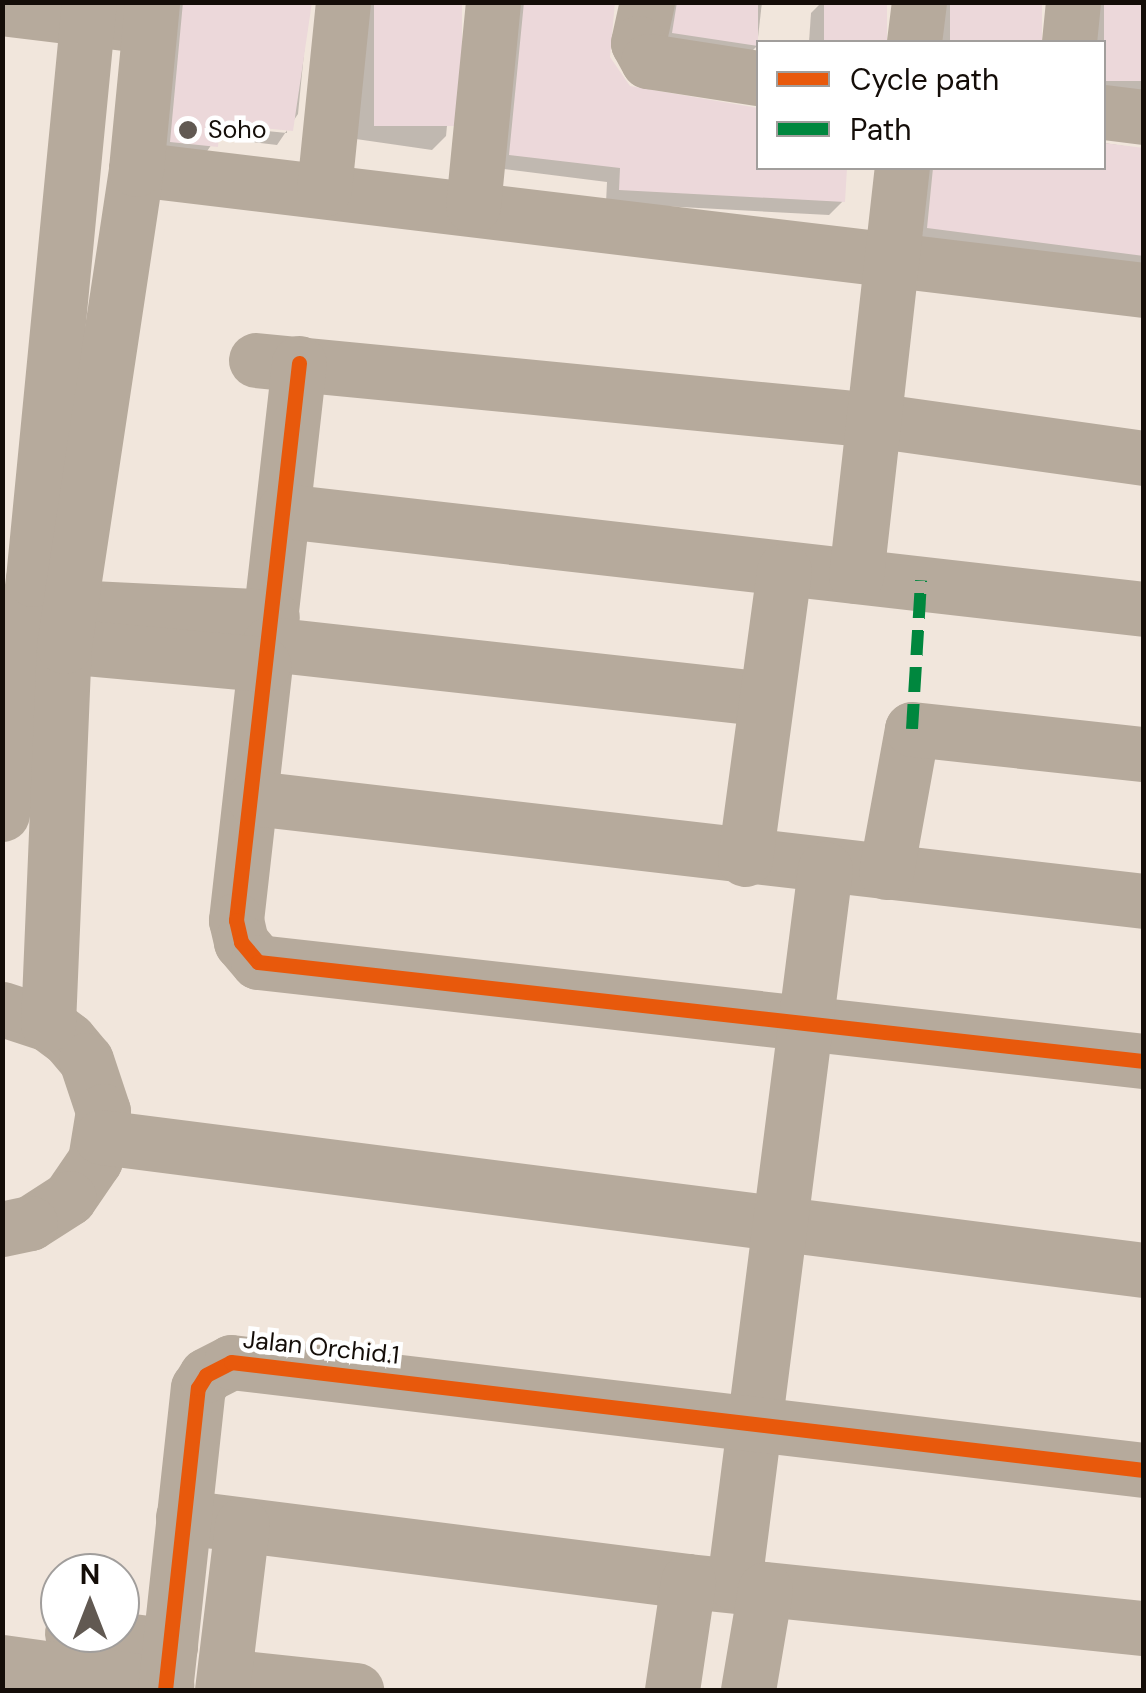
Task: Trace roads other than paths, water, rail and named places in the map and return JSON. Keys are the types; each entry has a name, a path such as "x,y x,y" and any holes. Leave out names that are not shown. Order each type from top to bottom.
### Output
{"street":[{"path":"324,189 344,2"},
{"path":"473,206 492,2"},
{"path":"648,2 638,44 648,62 756,78"},
{"path":"914,40 920,2"},
{"path":"1069,40 1074,2"},
{"path":"2,8 151,14 136,169 33,611 25,1016 70,1040 92,1072 101,1137 70,1198 4,1243"},
{"path":"2,814 33,611 88,11"},
{"path":"1106,112 1144,117"},
{"path":"136,169 473,206 1144,290"},
{"path":"856,576 902,170"},
{"path":"1144,458 873,420 278,361 284,511 254,798 236,920 241,942 258,962 1144,1060"},
{"path":"284,511 1144,610"},
{"path":"745,858 784,570"},
{"path":"33,611 765,699"},
{"path":"886,872 912,729 1144,754"},
{"path":"254,798 824,868 1144,901"},
{"path":"748,1690 729,1584 824,868"},
{"path":"101,1137 778,1227 1144,1270"},
{"name":"Jalan Orchid.1","path":"167,1674 198,1388 206,1374 231,1362 752,1427 1144,1470"},
{"path":"183,1517 729,1584 1144,1628"},
{"path":"242,1525 224,1683 356,1690"},
{"path":"672,1690 729,1584"},
{"path":"2,1624 40,1629"},
{"path":"118,1653 167,1674"},
{"path":"2,1662 167,1674"}],"place":[{"name":"Soho","path":"188,130"}]}
